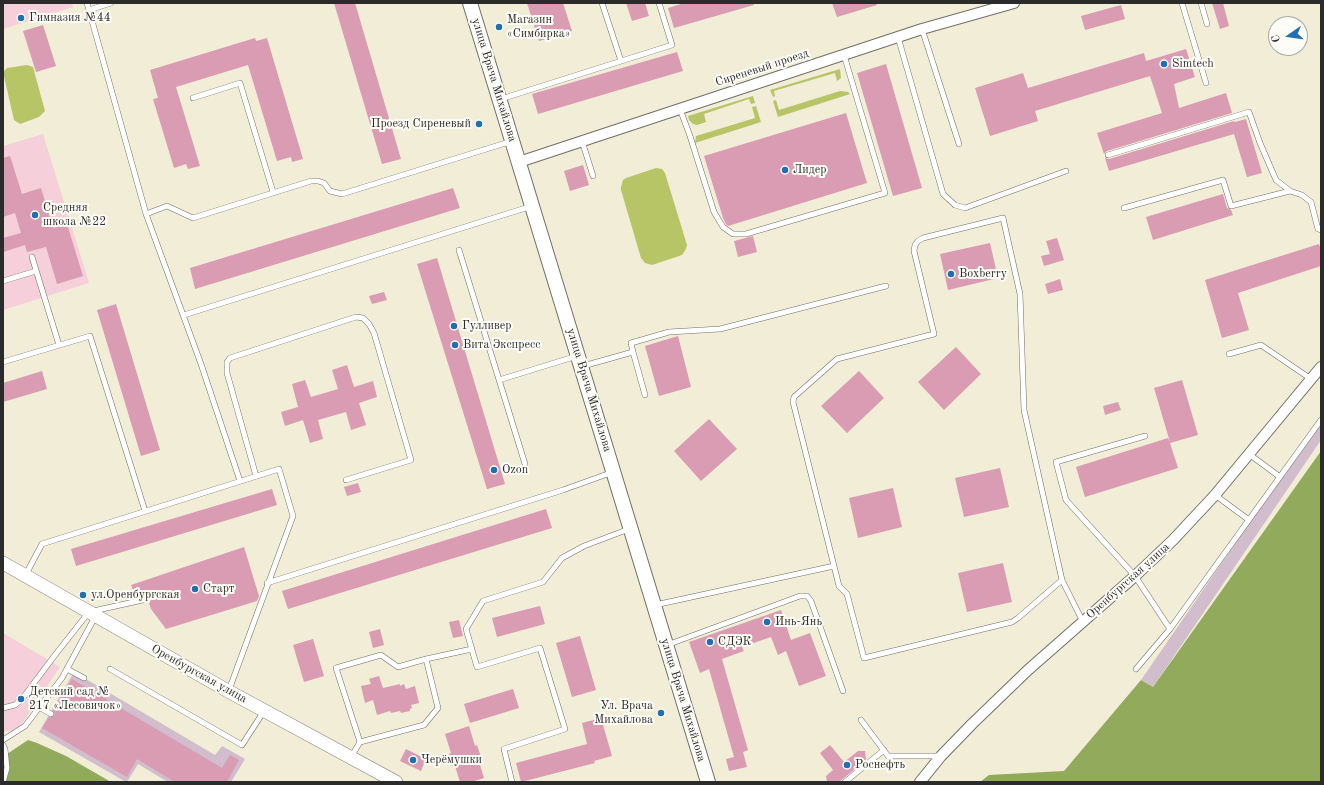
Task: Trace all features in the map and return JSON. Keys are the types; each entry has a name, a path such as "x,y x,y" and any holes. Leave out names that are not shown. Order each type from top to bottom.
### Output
{"main road":[{"name":"улица Врача Михайлова","path":"470,3 520,162 707,781"}],"street":[{"name":"Сиреневый проезд","path":"520,162 922,29 1014,3"},
{"name":"Оренбургская улица","path":"920,782 941,756 1032,666 1135,576 1173,540 1215,495 1321,367"},
{"name":"Оренбургская улица","path":"3,563 228,691 396,782"}],"lane":[{"path":"87,3 146,214 202,364 240,481"},
{"path":"89,10 111,3"},
{"path":"602,3 621,61"},
{"path":"500,99 672,45 659,3"},
{"path":"1182,3 1206,83"},
{"path":"1201,3 1207,24"},
{"path":"922,29 959,144"},
{"path":"898,37 943,194 955,205 965,208 1066,171"},
{"path":"680,109 714,212 723,227 733,234 746,234 885,193 844,55"},
{"path":"193,98 240,83 273,192"},
{"path":"1108,155 1249,112 1260,143 1276,180 1290,191 1302,195 1311,202 1318,229 1321,230"},
{"path":"146,214 167,206 192,218 311,181 324,183 330,191 342,194 513,141"},
{"path":"582,141 593,176"},
{"path":"1124,208 1223,180 1231,206 1290,191"},
{"path":"184,315 533,206"},
{"path":"1062,580 1012,622 864,658 847,594 839,586 793,402 794,398 837,359 934,334 914,251 915,245 923,238 1003,218 1020,294 1024,410 1062,580 1083,622"},
{"path":"459,250 525,464"},
{"path":"32,258 59,345"},
{"path":"3,281 36,271"},
{"path":"645,395 631,343 669,332 720,329 886,286"},
{"path":"256,476 227,373 227,362 230,358 356,317 363,318 369,324 374,333 411,460 346,480"},
{"path":"3,362 90,336 145,511"},
{"path":"1229,354 1262,345 1311,379"},
{"path":"499,380 580,361 633,352"},
{"path":"1136,669 1170,629 1321,420"},
{"path":"1145,436 1056,462 1066,500 1135,576 1170,629"},
{"path":"1249,454 1280,477"},
{"path":"25,576 42,544 279,469 293,516 228,691"},
{"path":"267,583 563,490 614,472"},
{"path":"1215,495 1249,520"},
{"path":"512,782 504,749 565,729 540,648 477,667 466,628 483,601 543,582 562,558 584,546 631,528"},
{"path":"654,606 834,566"},
{"path":"666,645 800,596 807,596 811,602 843,691"},
{"path":"3,708 15,705 22,699 92,614 147,599"},
{"path":"3,740 25,726 67,669 92,614"},
{"path":"360,742 336,668 382,655 398,667 426,659 472,650"},
{"path":"351,757 360,742 424,725 438,708 426,659"},
{"path":"67,669 84,678"},
{"path":"110,669 242,745 264,710"},
{"path":"39,707 51,714"},
{"path":"861,720 888,756 941,756"},
{"path":"3,746 5,749 7,768 3,782"},
{"path":"845,782 884,750"}],"shaded area":[{"name":"Гимназия №44","path":"3,3 72,3 73,7 3,29"},
{"name":"Средняя школа №22","path":"43,134 89,283 3,310 3,146"},
{"path":"1321,419 1321,440 1153,687 1141,680"},
{"name":"Детский сад № 217 «Лесовичок»","path":"3,633 60,667 17,731 3,731"},
{"path":"74,672 215,755 222,746 245,759 231,782 168,782 138,764 126,782 39,732"}],"green space":[{"path":"27,65 33,67 45,111 39,117 20,124 14,120 3,72 7,68"},
{"path":"840,69 841,78 837,81 835,73 774,91 775,96 773,97 770,90"},
{"path":"840,91 848,92 850,94 778,117 773,101 776,100 779,110"},
{"path":"753,96 755,103 751,104 749,99 704,114 706,122 697,125 693,124 689,120 688,116"},
{"path":"756,106 761,122 695,143 696,136 755,118 752,107"},
{"path":"656,168 662,169 665,173 687,245 682,255 652,265 645,263 641,258 621,187 623,180 626,178"},
{"path":"1321,451 1321,782 980,782 989,775 1064,771 1141,680 1153,687"},
{"path":"28,740 66,756 111,782 3,782 3,752 7,754"}],"building":[{"path":"334,3 355,3 401,159 382,164"},
{"path":"527,3 563,3 572,31 539,41"},
{"path":"626,3 645,3 649,16 632,21"},
{"path":"684,3 753,3 754,5 674,28 668,8"},
{"path":"832,3 876,3 877,5 837,17"},
{"path":"1212,3 1223,3 1229,26 1220,29"},
{"path":"1121,5 1125,19 1085,30 1081,16"},
{"path":"43,25 56,66 36,72 23,31"},
{"path":"255,38 256,41 267,38 303,159 292,162 291,157 277,161 248,65 176,87 200,166 188,169 186,164 174,168 153,99 158,98 150,70"},
{"path":"1186,49 1195,77 1174,84 1179,108 1226,93 1232,113 1107,151 1104,154 1097,133 1162,113 1150,76 1035,111 1038,121 990,136 975,88 1023,73 1028,88 1144,53 1146,61"},
{"path":"677,52 683,71 538,114 532,94"},
{"path":"886,64 922,188 893,196 857,73"},
{"name":"Лидер","path":"846,113 867,183 728,226 726,224 704,156"},
{"path":"1246,119 1262,173 1247,177 1234,134 1109,171 1105,158 1109,159 1234,121"},
{"path":"10,156 22,194 41,188 53,228 67,224 83,276 57,284 46,247 27,252 25,245 3,252 3,238 21,233 15,213 3,217 3,158"},
{"path":"583,165 589,185 570,191 564,171"},
{"path":"453,188 460,208 195,289 190,268"},
{"path":"1223,194 1227,208 1231,210 1233,215 1153,240 1146,217"},
{"path":"753,236 757,252 738,257 734,241"},
{"path":"1057,238 1064,260 1044,266 1041,256 1050,254 1046,241"},
{"path":"990,243 998,278 948,290 940,254"},
{"path":"1319,244 1321,250 1321,266 1238,293 1249,330 1222,338 1205,280"},
{"path":"437,258 505,484 487,489 417,264"},
{"path":"1060,279 1063,290 1048,294 1045,284"},
{"path":"384,292 387,300 372,304 369,296"},
{"path":"116,304 160,450 141,456 97,310"},
{"path":"678,336 691,387 659,396 645,346"},
{"path":"956,347 981,374 944,410 918,382"},
{"path":"347,365 354,387 373,381 377,397 359,403 366,425 351,430 346,412 318,420 323,439 310,443 303,420 285,426 281,412 298,407 292,384 305,380 311,397 338,389 332,370"},
{"path":"42,371 47,389 3,402 3,383"},
{"path":"859,371 884,398 847,433 821,406"},
{"path":"1182,380 1198,435 1170,443 1178,468 1085,497 1076,467 1168,438 1170,442 1154,388"},
{"path":"1118,402 1121,410 1105,415 1103,406"},
{"path":"709,419 737,449 701,481 674,451"},
{"path":"1000,468 1009,507 964,517 955,478"},
{"path":"358,483 361,492 347,496 344,487"},
{"path":"893,488 902,527 858,538 849,498"},
{"path":"272,489 277,505 76,566 71,549"},
{"path":"546,509 552,528 288,609 282,591"},
{"name":"Старт","path":"244,547 259,596 257,601 166,629 151,609 149,603 151,600 150,596 146,594 136,597 131,585"},
{"path":"1003,563 1012,602 967,612 958,573"},
{"path":"540,606 545,624 497,637 492,618"},
{"path":"781,610 791,640 810,633 826,676 799,686 786,651 778,655 771,637 742,647 744,651 722,659 748,750 743,752 747,767 729,771 726,759 734,757 709,669 700,673 689,642"},
{"path":"459,620 463,636 453,638 449,622"},
{"path":"380,629 384,645 373,648 369,632"},
{"path":"580,636 596,690 572,697 556,643"},
{"path":"313,639 324,676 304,682 293,645"},
{"path":"379,676 383,688 400,684 400,686 404,684 406,689 415,686 419,703 411,705 412,708 410,711 391,713 390,711 377,715 373,700 365,703 361,686 371,684 369,679"},
{"path":"72,679 222,768 230,755 239,760 227,782 175,782 137,759 127,777 42,728 49,717 51,718 54,716 55,714 53,710"},
{"path":"513,689 519,708 470,723 464,704"},
{"path":"601,718 612,756 594,761 595,763 521,782 516,763 587,744 582,723"},
{"path":"469,726 475,746 477,745 481,757 478,758 484,778 471,782 460,782 455,766 453,767 449,754 451,753 445,734"},
{"name":"Роснефть","path":"830,745 844,762 858,751 865,751 866,760 839,782 827,782 826,776 833,770 820,753"},
{"name":"Черёмушки","path":"406,749 426,759 421,771 400,761"}],"place":[{"name":"Гимназия №44","path":"21,18"},
{"name":"Магазин «Симбирка»","path":"499,27"},
{"name":"Simtech","path":"1164,64"},
{"name":"Проезд Сиреневый","path":"479,124"},
{"name":"Лидер","path":"785,170"},
{"name":"Средняя школа №22","path":"35,215"},
{"name":"Boxberry","path":"951,274"},
{"name":"Гулливер","path":"454,326"},
{"name":"Вита Экспресс","path":"455,345"},
{"name":"Ozon","path":"494,470"},
{"name":"Старт","path":"195,589"},
{"name":"ул.Оренбургская","path":"83,595"},
{"name":"Инь-Янь","path":"767,622"},
{"name":"СДЭК","path":"710,642"},
{"name":"Детский сад № 217 «Лесовичок»","path":"21,699"},
{"name":"Ул. Врача Михайлова","path":"661,713"},
{"name":"Черёмушки","path":"413,760"},
{"name":"Роснефть","path":"847,765"}]}
